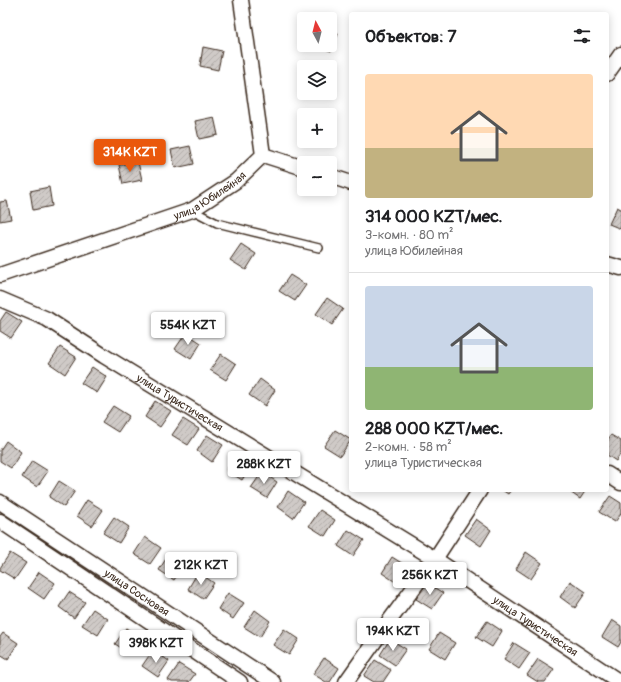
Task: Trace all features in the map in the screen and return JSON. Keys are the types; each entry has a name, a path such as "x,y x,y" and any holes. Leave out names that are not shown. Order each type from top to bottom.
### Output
{"street":[{"path":"241,0 262,155 297,166"},
{"path":"609,71 621,54"},
{"name":"улица Юбилейная","path":"0,275 192,210 236,181 262,155"},
{"path":"337,178 349,182"},
{"path":"609,265 621,268"},
{"name":"улица Туристическая","path":"0,298 47,319 104,356 435,559 620,682"},
{"path":"609,475 621,483"},
{"path":"346,682 435,559 479,492"},
{"name":"улица Сосновая","path":"0,502 273,682"},
{"name":"улица Сосновая","path":"0,521 240,682"}],"lane":[{"path":"192,210 217,223 319,248"}],"building":[{"path":"203,47 222,51 218,70 200,66"},
{"path":"214,117 218,135 199,139 195,121"},
{"path":"190,146 194,164 175,168 171,150"},
{"path":"138,162 142,180 123,184 119,165"},
{"path":"49,187 52,206 33,210 30,191"},
{"path":"7,201 11,219 0,221 0,202"},
{"path":"617,207 621,209 621,229 609,224"},
{"path":"241,244 256,254 246,270 230,260"},
{"path":"290,275 306,285 295,301 279,291"},
{"path":"327,298 343,309 332,325 316,314"},
{"path":"6,312 22,322 11,338 0,331 0,321"},
{"path":"186,333 201,343 191,359 175,349"},
{"path":"60,347 76,357 65,374 49,363"},
{"path":"221,354 236,364 226,380 210,370"},
{"path":"92,367 107,377 97,393 81,383"},
{"path":"260,379 275,390 265,406 249,395"},
{"path":"155,401 171,411 160,427 145,417"},
{"path":"113,406 129,416 118,432 102,422"},
{"path":"183,419 199,429 188,445 172,435"},
{"path":"335,430 349,439 349,443 340,456 324,446"},
{"path":"207,435 223,445 212,462 197,451"},
{"path":"611,435 621,441 621,453 616,461 609,456 609,438"},
{"path":"6,441 21,452 11,468 0,461 0,450"},
{"path":"237,454 252,464 242,480 226,470"},
{"path":"32,461 48,471 37,487 22,477"},
{"path":"262,472 277,482 267,498 251,488"},
{"path":"59,481 75,491 64,507 49,497"},
{"path":"288,491 304,502 293,518 278,507"},
{"path":"570,492 585,492 580,499"},
{"path":"610,496 621,503 621,514 615,522 599,512"},
{"path":"87,500 103,510 92,526 77,516"},
{"path":"320,510 335,520 325,536 309,526"},
{"path":"114,517 129,527 119,543 103,533"},
{"path":"476,519 491,530 481,546 465,535"},
{"path":"348,530 364,540 353,556 338,546"},
{"path":"145,537 161,548 150,564 134,554"},
{"path":"526,552 542,563 531,579 516,569"},
{"path":"10,553 26,563 15,579 0,570"},
{"path":"169,554 185,564 174,580 159,570"},
{"path":"392,557 408,567 397,583 382,573"},
{"path":"39,572 55,583 44,599 28,588"},
{"path":"198,572 214,583 203,599 188,589"},
{"path":"570,581 586,592 575,608 560,597"},
{"path":"427,583 443,593 432,609 416,599"},
{"path":"69,592 85,602 74,618 59,607"},
{"path":"228,593 244,603 233,619 218,609"},
{"path":"93,609 108,619 98,635 82,625"},
{"path":"255,610 270,621 260,637 244,627"},
{"path":"612,620 621,626 621,642 618,647 602,637"},
{"path":"487,621 502,631 492,647 476,637"},
{"path":"126,628 141,638 131,654 115,644"},
{"path":"284,629 299,639 289,655 273,645"},
{"path":"3,633 18,643 8,659 0,654 0,637"},
{"path":"439,633 455,643 445,659 429,649"},
{"path":"390,639 406,649 395,665 380,655"},
{"path":"514,643 530,653 519,669 504,659"},
{"path":"153,650 169,661 158,677 142,666"},
{"path":"324,658 339,668 330,682 326,682 313,674"},
{"path":"538,659 554,669 545,682 538,682 527,675"},
{"path":"375,660 391,670 383,682 374,682 364,676"},
{"path":"179,664 195,674 189,682 172,682 168,680"}]}
